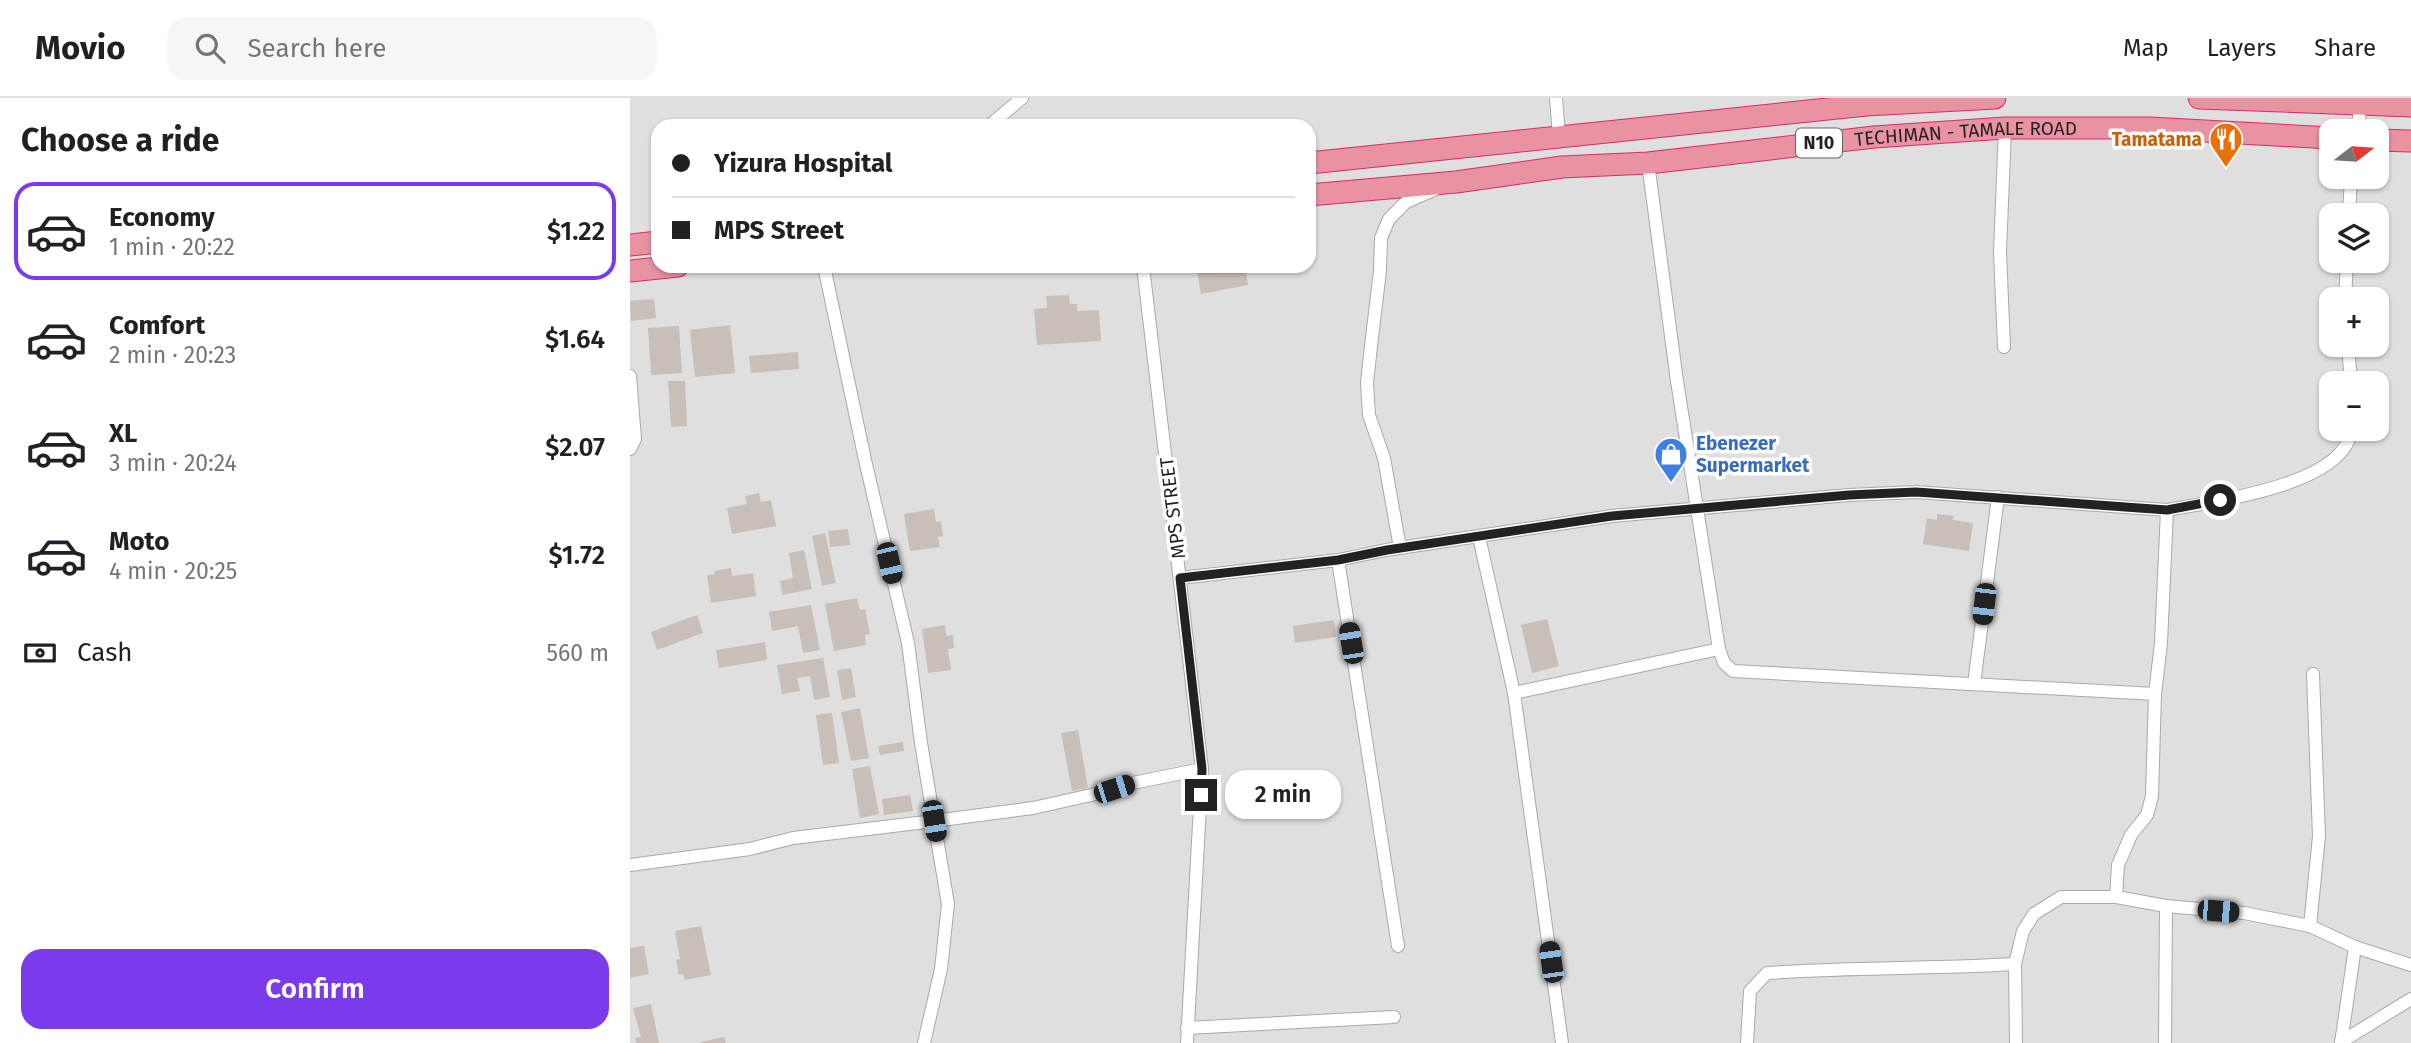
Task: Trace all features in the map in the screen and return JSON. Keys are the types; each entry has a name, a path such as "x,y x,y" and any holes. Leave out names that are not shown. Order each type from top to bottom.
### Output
{"highway":[{"name":"TECHIMAN - TAMALE ROAD","path":"1316,162 1866,105 1995,98"},
{"path":"2199,98 2411,106"},
{"name":"TECHIMAN - TAMALE ROAD","path":"1316,194 1456,182 1562,167 1648,163 1874,137 2005,128 2150,128 2319,137"},
{"path":"1559,136 1562,167"},
{"path":"2389,140 2411,141"},
{"path":"630,246 651,243"},
{"path":"630,271 651,269"}],"street":[{"path":"997,119 1022,98"},
{"path":"1556,98 1559,136"},
{"path":"2359,119 2361,104"},
{"path":"2004,347 2000,252 2005,128"},
{"path":"1648,163 1677,381 1719,649 1724,663 1733,671 2155,694"},
{"path":"1400,548 1384,458 1369,415 1368,404 1367,383 1380,271 1381,238 1389,219 1406,202 1456,182"},
{"path":"825,273 865,460 908,643 921,743 948,904 942,969 924,1043"},
{"name":"MPS STREET","path":"1144,273 1202,769 1187,1043"},
{"path":"630,376 635,439 630,449"},
{"path":"1180,578 1338,560 1612,516 1849,495 1916,492 2167,510 2267,492 2330,464 2349,441"},
{"path":"1974,684 1998,497"},
{"path":"2116,897 2118,865 2131,835 2147,815 2152,796 2155,694 2161,643 2167,510"},
{"path":"1479,537 1514,693 1562,1043"},
{"path":"1338,560 1398,946"},
{"path":"1514,693 1719,649"},
{"path":"2309,926 2319,836 2313,674"},
{"path":"630,865 750,849 806,836 1033,808 1202,769"},
{"path":"2016,1043 2015,964 2023,931 2034,914 2061,897 2116,897 2166,906 2244,913 2309,926 2355,947 2411,965"},
{"path":"2165,1043 2166,906"},
{"path":"2341,1043 2355,947"},
{"path":"1747,1043 1750,991 1767,973 2015,964"},
{"path":"2341,1043 2411,999"},
{"path":"1187,1028 1394,1017"}],"shaded area":[{"path":"630,98 2411,98 2411,1043 630,1043"}],"building":[{"path":"1197,273 1246,273 1248,285 1201,294"},
{"path":"1069,295 1070,304 1077,304 1077,311 1099,310 1101,341 1037,345 1034,309 1047,308 1046,296"},
{"path":"654,299 656,318 631,321 630,301"},
{"path":"730,325 735,373 695,377 690,330"},
{"path":"679,326 682,373 651,375 648,328"},
{"path":"798,352 799,369 751,373 749,356"},
{"path":"668,381 685,381 687,426 671,427"},
{"path":"759,493 761,502 771,500 776,526 732,534 727,508 747,504 745,496"},
{"path":"934,509 936,522 941,521 943,536 938,537 940,547 910,551 904,514"},
{"path":"1937,514 1954,516 1953,520 1973,523 1969,551 1923,544 1927,518 1937,520"},
{"path":"848,529 850,545 830,547 828,531"},
{"path":"825,533 836,583 822,586 812,536"},
{"path":"804,550 812,589 782,595 780,581 793,578 789,553"},
{"path":"731,568 732,576 753,573 756,596 711,603 707,575"},
{"path":"857,598 860,610 865,609 870,634 865,635 866,645 834,651 825,604"},
{"path":"811,605 820,650 803,653 798,626 772,631 769,612"},
{"path":"697,615 703,633 657,650 651,632"},
{"path":"1547,619 1559,666 1532,673 1521,625"},
{"path":"1334,620 1336,637 1295,643 1293,626"},
{"path":"945,625 946,636 953,635 954,648 948,649 951,670 928,673 922,629"},
{"path":"765,642 767,660 719,668 716,650"},
{"path":"823,658 830,697 814,700 810,676 797,678 800,691 782,694 777,665"},
{"path":"851,668 856,697 842,700 837,670"},
{"path":"860,708 869,758 851,761 841,712"},
{"path":"832,713 839,763 823,765 816,715"},
{"path":"1078,730 1088,788 1072,791 1061,733"},
{"path":"903,742 904,751 880,755 878,746"},
{"path":"870,766 879,814 860,818 852,769"},
{"path":"910,795 913,811 884,815 882,799"},
{"path":"701,926 711,975 685,980 683,974 679,975 676,960 680,959 675,931"},
{"path":"644,946 649,974 630,978 630,948"},
{"path":"651,1004 659,1043 636,1043 635,1038 641,1037 633,1008"},
{"path":"724,1037 726,1043 701,1043 701,1042"}],"place":[{"name":"Tamatama","path":"2226,169"},
{"name":"Ebenezer Supermarket","path":"1671,484"}],"route":[{"path":"1201,795 1202,769 1180,578 1338,560 1387,550 1612,516 1849,495 1916,492 2167,510 2220,500"}]}
